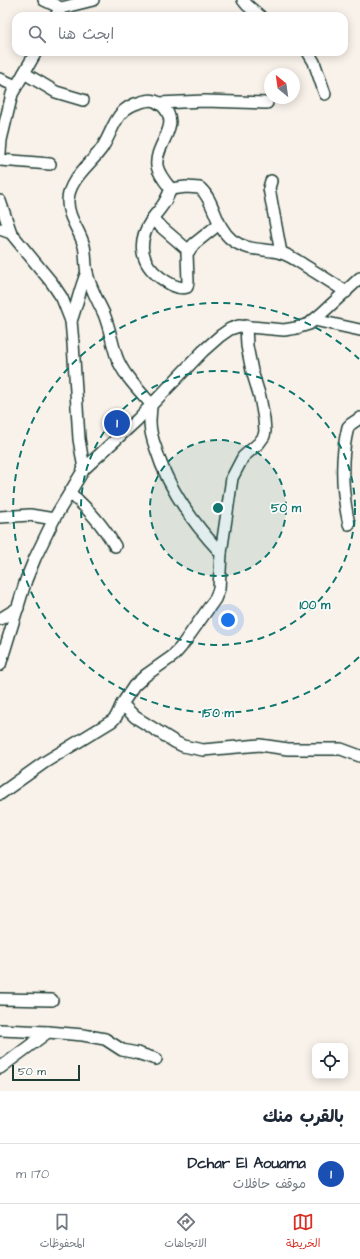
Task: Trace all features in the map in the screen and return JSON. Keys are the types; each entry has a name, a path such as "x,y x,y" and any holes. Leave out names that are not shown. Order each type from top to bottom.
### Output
{"street":[{"path":"44,0 58,12 93,0"},
{"path":"243,0 247,6 255,12"},
{"path":"0,153 12,94 34,56"},
{"path":"310,56 314,62 325,94"},
{"path":"24,73 56,92 83,100"},
{"path":"0,79 16,86"},
{"path":"171,189 161,176 157,165 170,117 166,110 158,103 155,101 146,101 125,109 116,121 103,147 81,173 72,187 68,195 68,208 84,246 90,286 110,330 118,359 131,380 151,404 150,422 152,438 167,480 181,504 206,538 221,553"},
{"path":"158,103 205,101 264,103"},
{"path":"0,160 50,164"},
{"path":"271,181 269,188 281,253"},
{"path":"171,189 186,187 200,188 205,194 219,224 235,242 255,250 281,253 292,257 346,292"},
{"path":"171,189 162,206 152,219 143,237 142,246 146,262 158,276 166,282 181,288 187,287 188,250 219,224"},
{"path":"0,201 3,230 52,283 62,298 71,321 74,343 79,439 84,469"},
{"path":"152,219 188,250"},
{"path":"71,321 78,301 79,292 87,272"},
{"path":"0,665 26,580 35,558 54,519 84,469 136,420 220,336 230,329 239,326 246,326 284,330 309,324 359,280"},
{"path":"314,320 360,330"},
{"path":"0,794 45,762 106,725 116,717 122,704 134,686 177,652 203,618 215,599 219,589 221,553 232,478 242,457 259,443 264,436 265,431 262,409 247,346 246,326"},
{"path":"349,524 344,493 342,459 348,427 360,418"},
{"path":"70,493 91,512 107,532 115,546"},
{"path":"0,517 30,515 54,519"},
{"path":"0,619 18,608"},
{"path":"122,704 135,717 145,724 183,746 193,749 203,750 260,745 288,749 341,749 360,756"},
{"path":"0,999 52,1000"},
{"path":"0,1030 48,1032 83,1035 105,1039 122,1050 156,1059"},
{"path":"0,1068 48,1032"}],"place":[{"name":"Dchar El Aouama","path":"117,423"}]}
